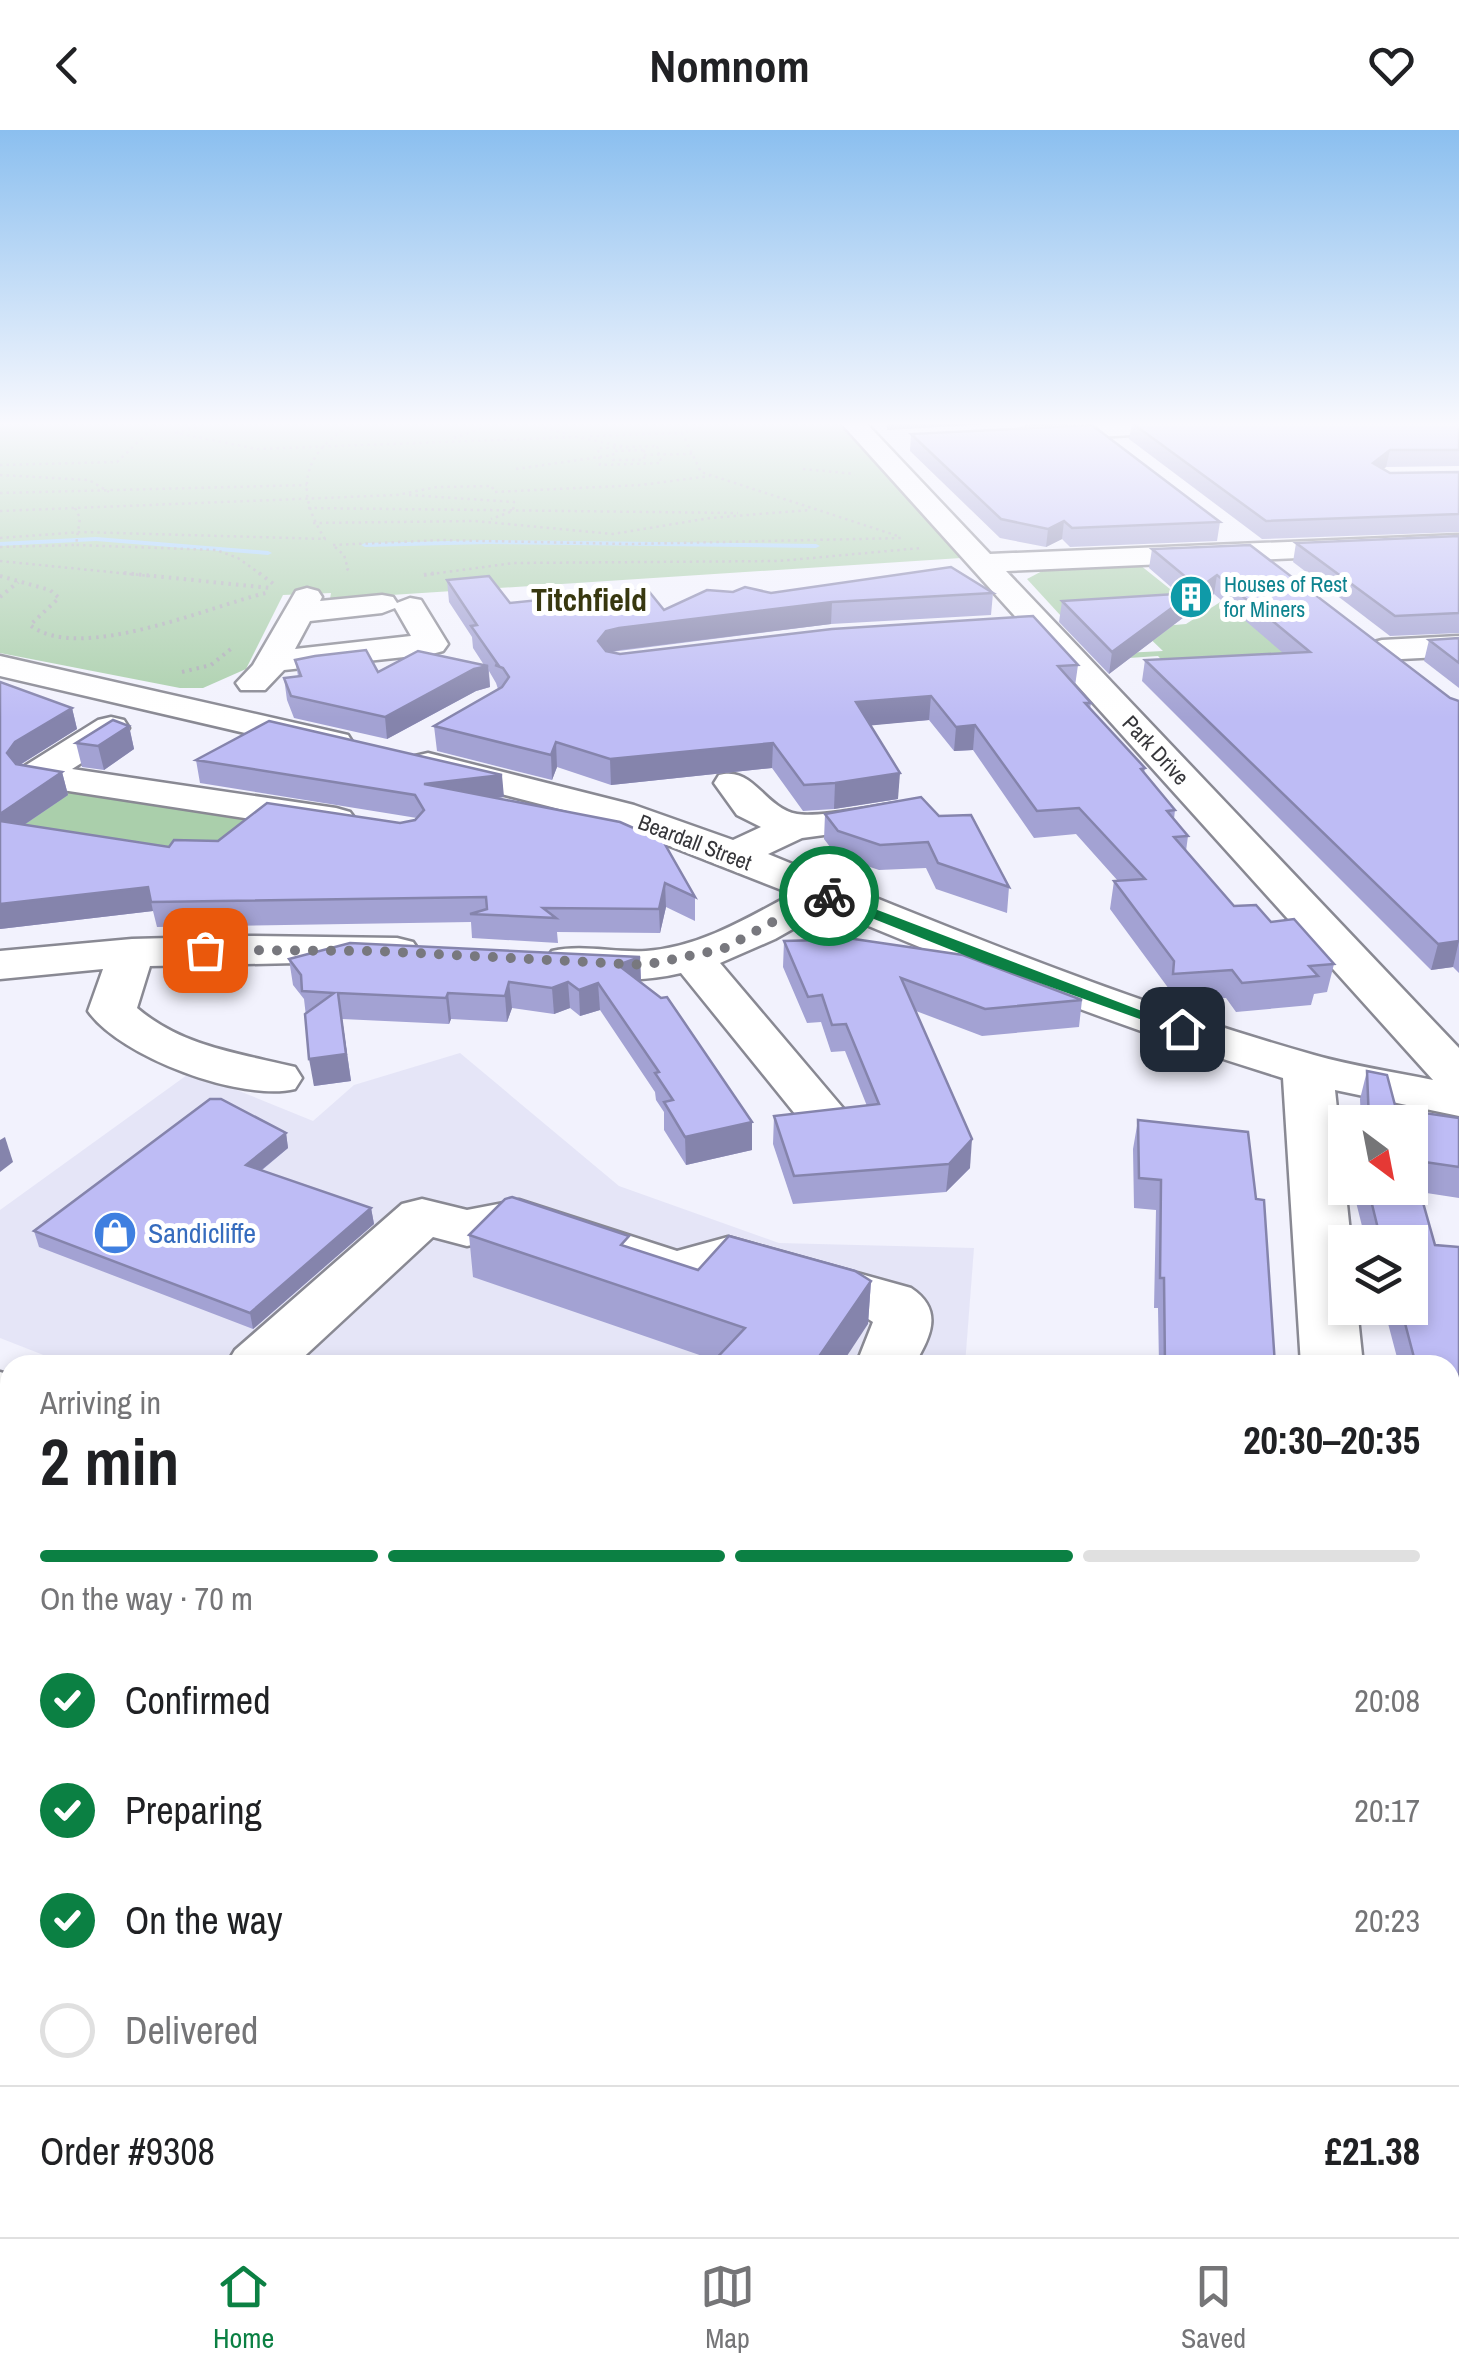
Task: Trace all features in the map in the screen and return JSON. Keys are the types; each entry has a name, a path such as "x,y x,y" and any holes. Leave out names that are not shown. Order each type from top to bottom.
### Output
{"street":[{"name":"Park Drive","path":"944,521 1459,1078"},
{"path":"1325,524 1365,547"},
{"path":"1226,530 1296,584"},
{"path":"983,563 1459,543"},
{"path":"203,713 246,688 272,661 296,600 396,606 439,652 272,661"},
{"path":"992,628 1040,624"},
{"path":"1354,628 1413,674"},
{"path":"1382,650 1459,646"},
{"name":"Beardall Street","path":"2,673 203,713 308,748"},
{"name":"Beardall Street","path":"2,673 111,728 377,758 620,813 1112,1005 1308,1070 1459,1102"},
{"path":"18,773 111,728"},
{"path":"377,758 432,733"},
{"path":"18,773 365,825"},
{"path":"733,784 751,807 793,826"},
{"path":"733,856 793,826 901,814"},
{"path":"530,959 645,965 692,958 723,949 824,894"},
{"path":"0,965 132,952 241,949 433,954"},
{"path":"132,952 112,1011 137,1036 194,1061 277,1078"},
{"path":"692,958 822,1114"},
{"path":"1308,1070 1331,1355"},
{"path":"269,1355 422,1216 466,1228 519,1218 676,1272 728,1255 884,1299 903,1311 905,1322 889,1355"}],"path":[{"path":"76,545 80,521"},
{"path":"510,525 513,521"},
{"path":"532,521 546,529"},
{"path":"313,522 475,522 613,534 686,521"},
{"path":"423,575 514,564 762,562 932,548 848,521"},
{"path":"313,522 344,555 348,568 340,578 356,578"},
{"path":"0,538 79,533 326,539"},
{"path":"333,546 442,540 630,544 903,538"},
{"path":"0,548 76,545 216,550 238,558 296,600"},
{"path":"0,561 296,600"},
{"path":"0,576 50,590 59,598 30,625 37,633 84,638 144,632 210,606 268,592 296,600"},
{"path":"0,597 18,582"},
{"path":"261,604 268,592"},
{"path":"178,673 211,665 238,644"}],"shaded area":[{"path":"460,1053 619,1186 779,1243 974,1248 966,1355 43,1355 0,1338 0,1210 187,1075 227,1086 313,1121 354,1085"}],"green space":[{"path":"0,521 928,521 961,558 330,599 331,593 283,595 246,669 203,688 180,688 0,653"},
{"path":"1140,565 1175,593 1146,611 1061,616 1027,579 1046,569"},
{"path":"1228,597 1311,652 1171,670 1158,656 1129,658 1124,653 1163,651 1139,628 1186,624"},
{"path":"42,781 384,837 0,882"}],"building":[{"path":"1012,521 1063,521 1048,529"},
{"path":"1064,521 1220,522 1072,528"},
{"path":"1459,536 1459,613 1395,616 1296,543"},
{"path":"1250,545 1459,701 1459,941 1438,944 1145,660 1310,652 1217,575 1199,588 1152,549"},
{"path":"951,567 993,593 832,602 619,628 606,631 598,641 606,651 620,654 832,629 1033,616 1078,665 1058,666 1091,703 1085,703 1145,768 1141,769 1175,810 1167,811 1188,836 1174,837 1234,906 1256,905 1271,922 1294,919 1334,964 1309,966 1318,976 1242,983 1232,970 1173,974 1174,961 1114,881 1145,879 1079,808 1037,811 975,725 956,727 931,696 856,702 900,773 804,785 773,743 610,759 556,742 551,755 434,726 502,687 509,677 495,665 499,666 471,626 477,625 447,580 489,576 510,603 647,589 664,610 707,590 733,592 745,587 771,593"},
{"path":"1192,593 1112,652 1062,601"},
{"path":"1459,638 1459,663 1429,640"},
{"path":"366,650 378,672 418,651 488,666 474,669 385,717 291,696 284,678 301,676 295,660"},
{"path":"0,682 72,708 15,742 7,753 16,764 62,772 0,814"},
{"path":"113,720 129,726 98,746 76,743"},
{"path":"269,721 502,775 424,784 620,822 663,841 695,897 665,883 659,909 543,908 556,918 470,914 487,909 486,897 151,902 148,887 0,904 0,821 169,847 174,840 218,841 267,803 400,823 415,820 424,810 415,795 196,760"},
{"path":"921,797 939,816 971,815 1009,887 938,863 928,842 880,845 838,831 825,814"},
{"path":"820,934 963,955 1082,1000 985,1009 901,978 972,1139 949,1164 794,1176 774,1116 879,1104 846,1024 832,1025 822,995 808,997 784,941 821,940"},
{"path":"350,943 640,957 618,965 661,998 667,997 752,1122 685,1137 664,1102 673,1100 655,1073 659,1072 598,983 579,990 568,982 552,988 509,982 505,996 448,993 446,998 338,993 346,1054 309,1059 305,1014 334,993 302,991 301,975 289,959"},
{"path":"1367,1071 1387,1075 1395,1105 1368,1105"},
{"path":"210,1099 221,1099 286,1133 246,1165 371,1208 250,1313 34,1231"},
{"path":"1428,1114 1459,1118 1459,1167 1428,1162"},
{"path":"1138,1120 1248,1132 1256,1199 1264,1200 1274,1355 1165,1355 1164,1278 1160,1278 1161,1180 1139,1178"},
{"path":"512,1197 629,1236 621,1245 698,1270 729,1236 855,1271 871,1281 820,1355 719,1355 745,1328 469,1235 505,1199"},
{"path":"1372,1205 1424,1205 1435,1245 1459,1247 1459,1355 1413,1355 1405,1325 1428,1325 1428,1225 1377,1225"}],"waterway":[{"path":"0,544 96,539 268,553"},
{"path":"365,545 488,542 816,546"}],"way so far":[{"path":"205,950 376,951 645,965 723,949 824,894 829,896"}],"place":[{"name":"Houses of Rest for Miners","path":"1191,597"},
{"name":"Sandicliffe","path":"115,1233"}],"district":[{"name":"Titchfield","path":"589,600"}],"route":[{"path":"829,896 989,960 1182,1029"}]}
